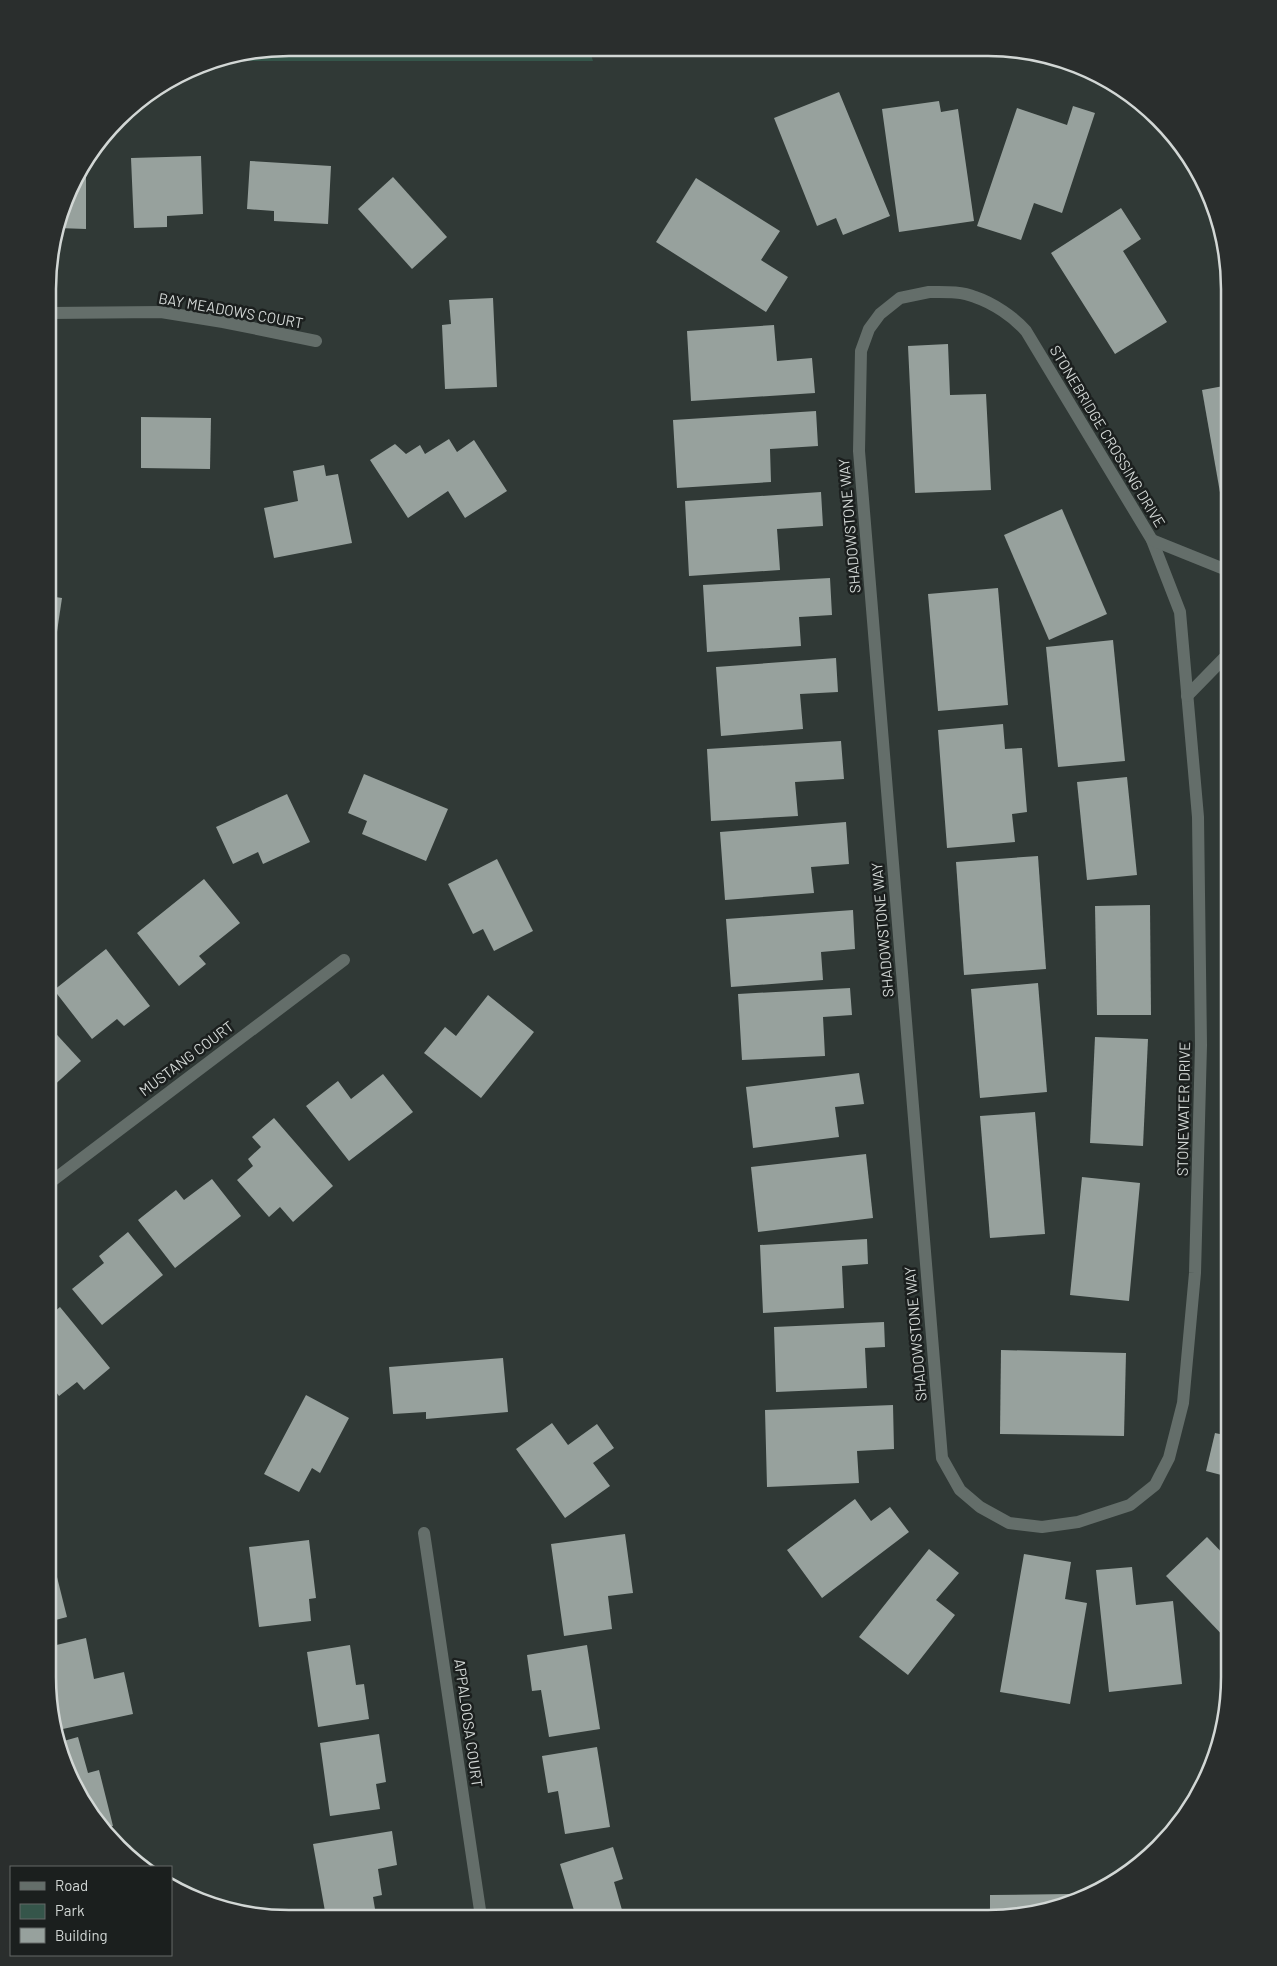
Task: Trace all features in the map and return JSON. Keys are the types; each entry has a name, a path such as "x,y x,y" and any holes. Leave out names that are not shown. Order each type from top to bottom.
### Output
{"street":[{"name":"SHADOWSTONE WAY","path":"1000,311 975,297 949,292 928,292 900,298 880,314 869,329 861,351 860,451 942,1458 960,1490 980,1507 1009,1523 1042,1528 1078,1522 1130,1505"},
{"name":"STONEBRIDGE CROSSING DRIVE","path":"1000,311 1015,318 1026,331 1152,540 1221,568"},
{"name":"BAY MEADOWS COURT","path":"56,313 160,312 223,322 316,342"},
{"name":"STONEWATER DRIVE","path":"1130,1505 1155,1485 1169,1458 1183,1403 1195,1273 1201,1045 1198,817 1180,612 1152,540"},
{"path":"1187,696 1221,661"},
{"name":"MUSTANG COURT","path":"56,1178 344,960"},
{"name":"APPALOOSA COURT","path":"424,1533 480,1910"}],"green space":[{"path":"289,56 591,56 593,61 244,61"}],"building":[{"path":"839,92 890,216 843,235 836,218 817,226 774,118"},
{"path":"939,101 941,112 958,109 974,221 899,232 882,109"},
{"path":"1073,106 1095,113 1062,213 1034,203 1021,240 977,226 1017,108 1067,125"},
{"path":"201,156 203,214 167,216 167,227 134,228 131,158"},
{"path":"250,161 331,166 328,224 274,221 274,211 247,209"},
{"path":"86,175 86,229 64,228 74,200"},
{"path":"393,177 447,237 412,269 358,209"},
{"path":"696,178 780,231 761,260 788,277 766,312 656,242"},
{"path":"1121,208 1141,239 1123,251 1167,322 1115,354 1051,253"},
{"path":"493,298 497,387 445,389 442,325 451,324 449,300"},
{"path":"774,325 777,361 812,358 815,393 691,401 687,331"},
{"path":"948,344 950,395 986,394 991,490 915,493 908,346"},
{"path":"1221,386 1221,498 1202,390"},
{"path":"816,411 818,446 770,449 771,482 677,488 673,420"},
{"path":"141,417 211,418 210,469 141,468"},
{"path":"449,439 457,452 474,440 507,491 465,518 448,491 408,518 370,460 395,444 406,454 420,445 425,454"},
{"path":"324,465 326,476 338,474 352,543 274,558 264,508 298,501 293,471"},
{"path":"821,492 823,526 777,529 780,570 689,576 685,501"},
{"path":"1062,509 1107,614 1049,640 1004,535"},
{"path":"830,578 832,615 799,617 801,646 707,652 703,585"},
{"path":"998,588 1008,705 938,711 928,594"},
{"path":"56,597 62,598 56,638"},
{"path":"1113,640 1125,761 1058,767 1046,647"},
{"path":"836,658 838,692 800,694 803,729 721,736 716,667"},
{"path":"1003,724 1005,749 1022,748 1027,812 1012,814 1015,842 947,848 938,730"},
{"path":"841,741 844,779 795,782 798,816 711,821 707,749"},
{"path":"364,774 448,809 426,861 362,834 367,821 348,813"},
{"path":"1127,777 1137,875 1087,880 1077,782"},
{"path":"287,794 310,842 263,864 258,852 233,864 216,827"},
{"path":"846,822 849,864 811,867 814,893 725,900 720,832"},
{"path":"1038,856 1046,969 964,975 956,862"},
{"path":"497,859 533,931 494,951 483,929 473,934 448,884"},
{"path":"204,879 240,923 199,956 206,964 179,986 137,933"},
{"path":"1150,905 1151,1015 1097,1015 1095,906"},
{"path":"853,910 855,949 821,952 823,980 731,987 726,919"},
{"path":"106,949 150,1006 124,1026 117,1019 92,1039 56,993 56,988"},
{"path":"1038,983 1047,1092 980,1098 971,989"},
{"path":"850,988 852,1015 823,1017 825,1056 742,1060 738,994"},
{"path":"488,995 534,1032 481,1098 424,1053 445,1027 456,1036"},
{"path":"56,1034 81,1061 56,1084"},
{"path":"1095,1037 1148,1039 1143,1146 1090,1143"},
{"path":"859,1073 864,1104 835,1107 839,1137 753,1148 746,1087"},
{"path":"383,1074 413,1112 349,1161 306,1106 338,1081 351,1099"},
{"path":"1035,1112 1045,1234 990,1238 980,1116"},
{"path":"274,1118 333,1186 293,1222 280,1207 269,1217 237,1180 253,1166 248,1159 261,1147 252,1137"},
{"path":"866,1154 873,1218 758,1232 751,1167"},
{"path":"1082,1177 1140,1183 1129,1301 1070,1295"},
{"path":"212,1179 241,1216 175,1268 138,1220 176,1190 184,1200"},
{"path":"128,1232 163,1275 102,1325 72,1289 104,1263 99,1256"},
{"path":"867,1239 868,1264 842,1266 844,1308 763,1313 760,1245"},
{"path":"60,1307 110,1368 84,1390 77,1382 59,1396 56,1392 56,1310"},
{"path":"884,1322 885,1347 865,1348 867,1388 776,1392 774,1327"},
{"path":"1001,1350 1126,1353 1124,1436 1000,1434"},
{"path":"503,1358 508,1412 426,1419 426,1412 393,1414 389,1367"},
{"path":"306,1395 349,1418 320,1473 312,1468 299,1492 264,1474"},
{"path":"893,1405 894,1449 857,1451 859,1483 767,1487 765,1410"},
{"path":"552,1423 568,1445 597,1424 614,1448 593,1463 610,1486 565,1518 516,1449"},
{"path":"1215,1433 1221,1434 1221,1475 1206,1471"},
{"path":"855,1499 871,1521 890,1507 909,1532 822,1598 787,1550"},
{"path":"625,1534 633,1593 608,1596 612,1629 564,1636 551,1544"},
{"path":"1207,1537 1221,1552 1221,1634 1166,1576"},
{"path":"309,1540 316,1598 309,1599 311,1621 259,1627 249,1547"},
{"path":"929,1549 959,1573 936,1600 955,1615 908,1675 859,1637"},
{"path":"1024,1554 1071,1562 1065,1599 1087,1603 1070,1704 1000,1692"},
{"path":"1132,1567 1136,1605 1173,1601 1182,1684 1109,1692 1096,1570"},
{"path":"56,1573 67,1617 56,1620"},
{"path":"86,1638 94,1679 124,1672 133,1714 62,1729 58,1707 56,1645"},
{"path":"350,1645 356,1685 364,1684 369,1719 318,1727 307,1652"},
{"path":"587,1645 600,1729 549,1737 541,1690 532,1691 527,1655"},
{"path":"379,1734 386,1782 376,1784 380,1809 330,1816 320,1743"},
{"path":"78,1737 88,1773 99,1770 113,1826 111,1827 104,1819 87,1793 74,1766 65,1741"},
{"path":"597,1747 610,1827 565,1834 558,1791 548,1793 542,1756"},
{"path":"392,1831 397,1865 378,1869 382,1895 373,1897 375,1910 325,1910 313,1844"},
{"path":"613,1847 623,1879 614,1882 622,1910 574,1910 560,1864"},
{"path":"1069,1894 1048,1902 1018,1908 990,1910 990,1895"}]}
